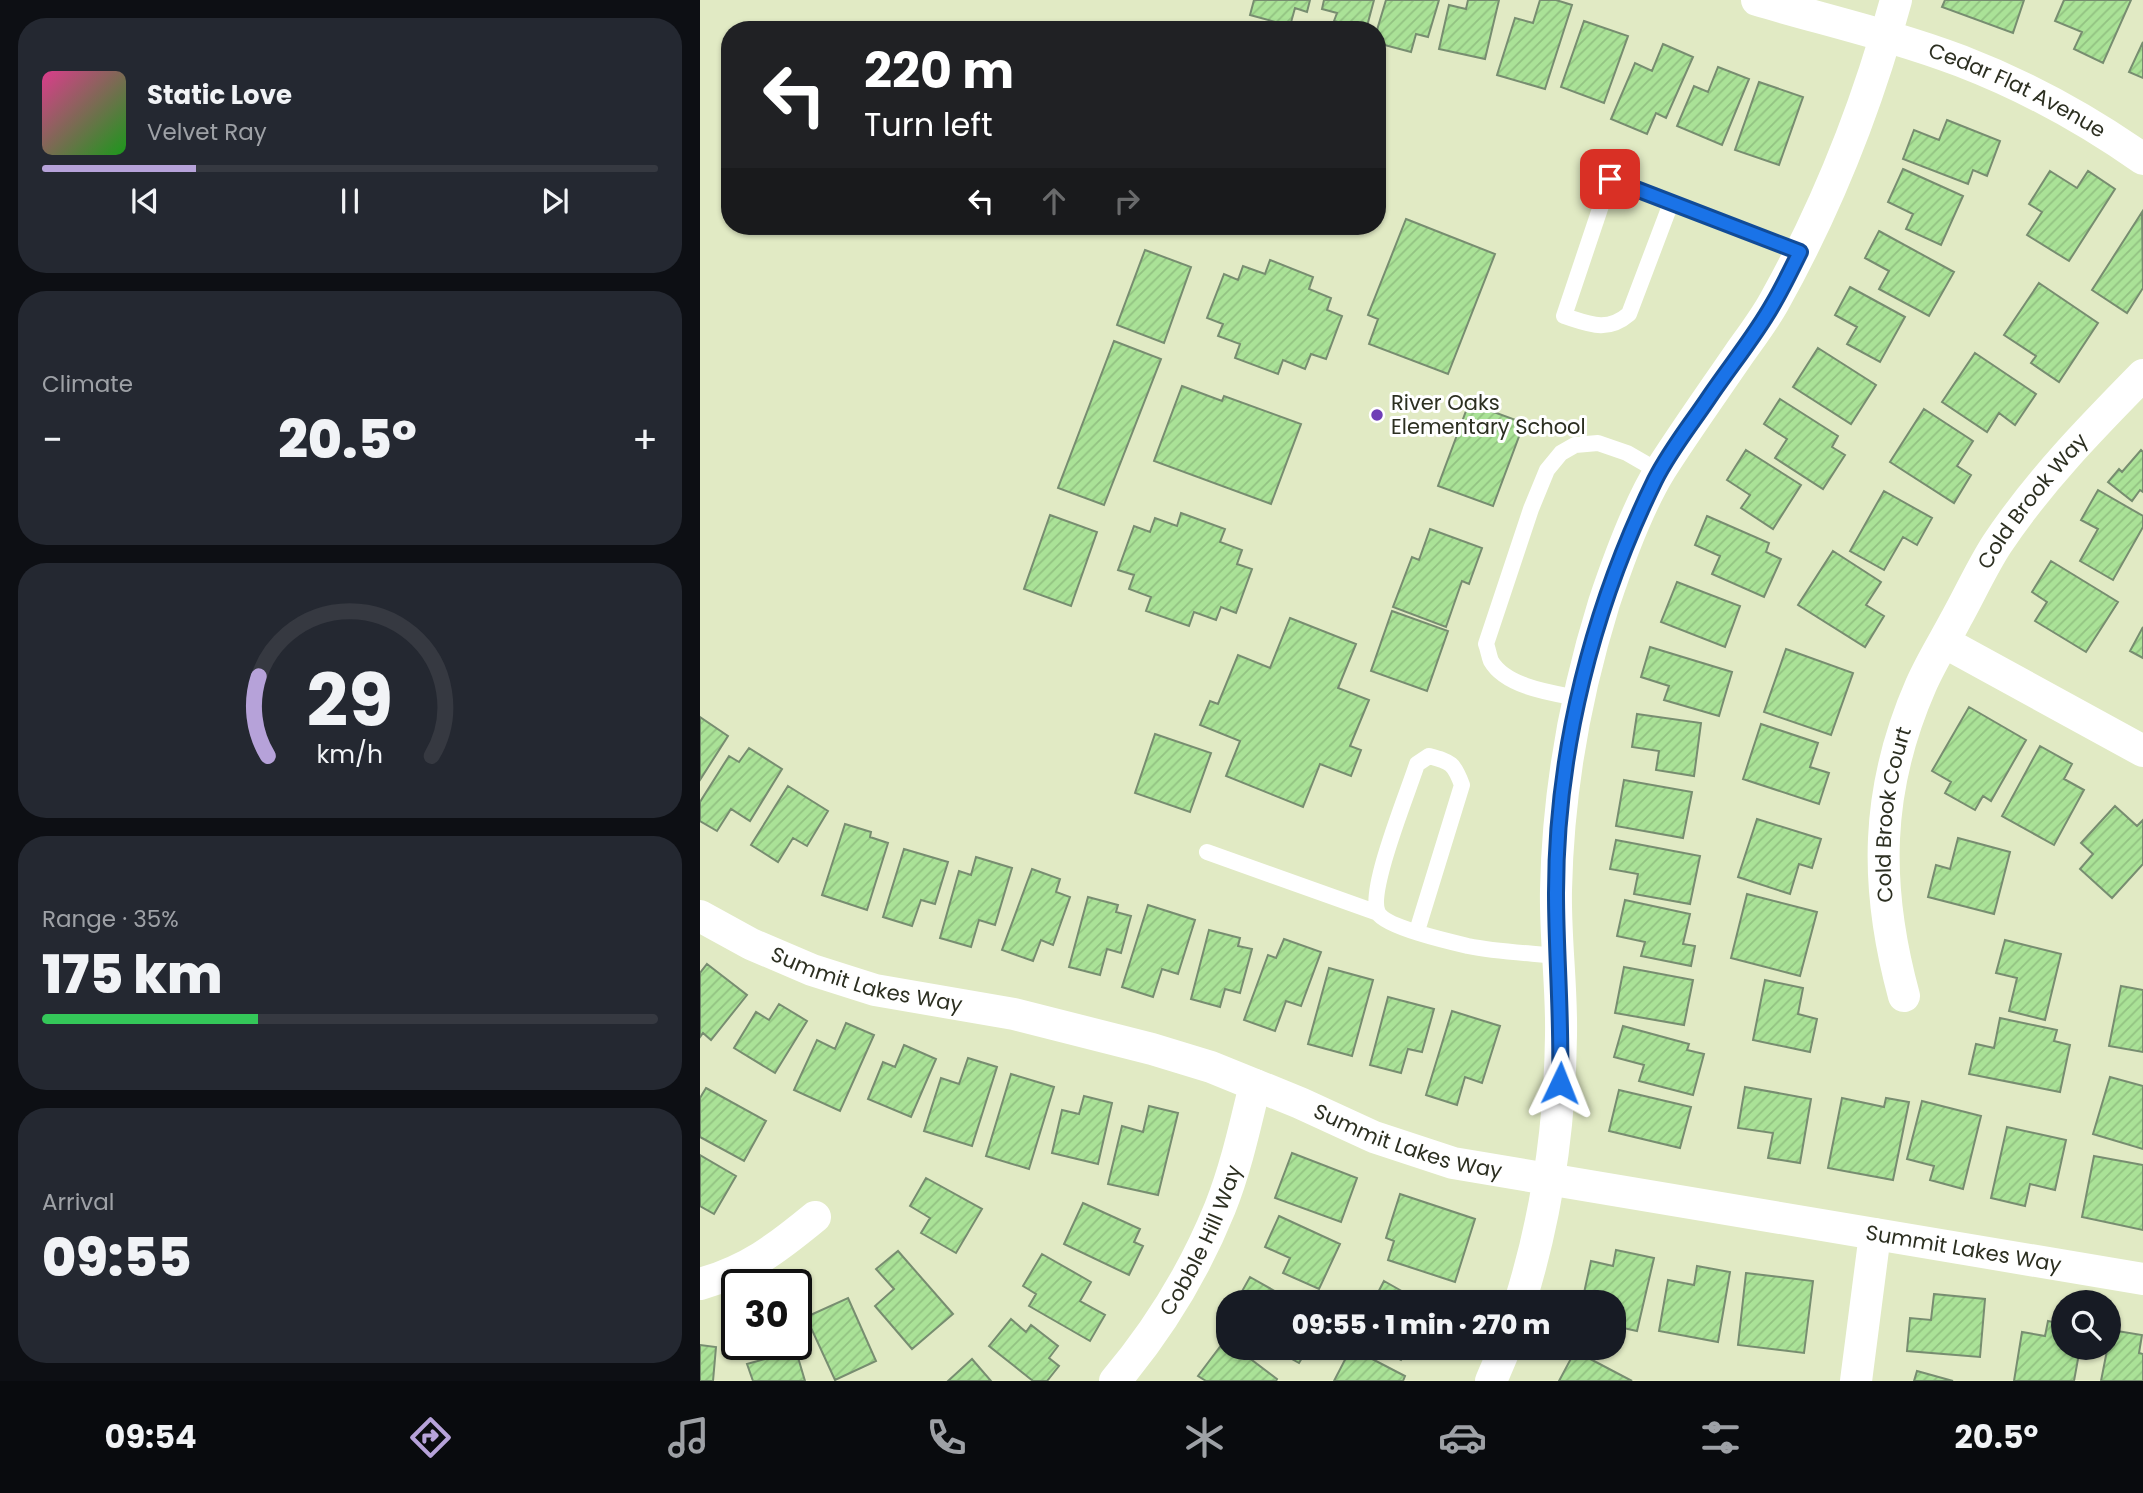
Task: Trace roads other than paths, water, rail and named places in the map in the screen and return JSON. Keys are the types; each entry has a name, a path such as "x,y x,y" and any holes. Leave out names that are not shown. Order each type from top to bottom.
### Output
{"street":[{"name":"Cedar Flat Avenue","path":"1757,0 1960,61 2022,87 2069,112 2143,159"},
{"path":"1524,1290 1534,1258 1550,1180 1559,1108 1562,1032 1556,892 1560,810 1578,698 1605,601 1628,539 1660,472 1773,305 1800,252 1842,159 1886,37 1896,0"},
{"name":"Cold Brook Way","path":"1944,642 2004,535 2065,454 2143,375"},
{"path":"1944,642 2143,751"},
{"name":"Cold Brook Court","path":"1904,996 1885,907 1885,818 1903,731 1922,683 1944,642"},
{"name":"Summit Lakes Way","path":"700,916 751,944 812,970 875,990 1014,1014 1164,1052 1255,1085 1410,1150 1453,1163 2143,1279"},
{"name":"Cobble Hill Way","path":"1115,1381 1140,1351 1194,1264 1220,1207 1255,1085"},
{"path":"700,1284 748,1267 815,1217"},
{"path":"1856,1381 1875,1234"},
{"path":"1491,1381 1500,1360"}],"lane":[{"path":"1671,203 1629,314 1619,323 1611,325 1589,324 1564,316 1610,179 1800,252"},
{"path":"1578,698 1535,689 1506,676 1492,662 1486,644 1531,509 1547,470 1561,453 1575,445 1598,443 1627,453 1660,472"},
{"path":"1417,931 1461,785 1457,770 1451,762 1429,756 1417,764 1380,877 1377,905 1387,922 1417,931 1468,946 1559,956"},
{"path":"1207,852 1377,905"}],"place":[{"name":"River Oaks Elementary School","path":"1377,415"}]}
